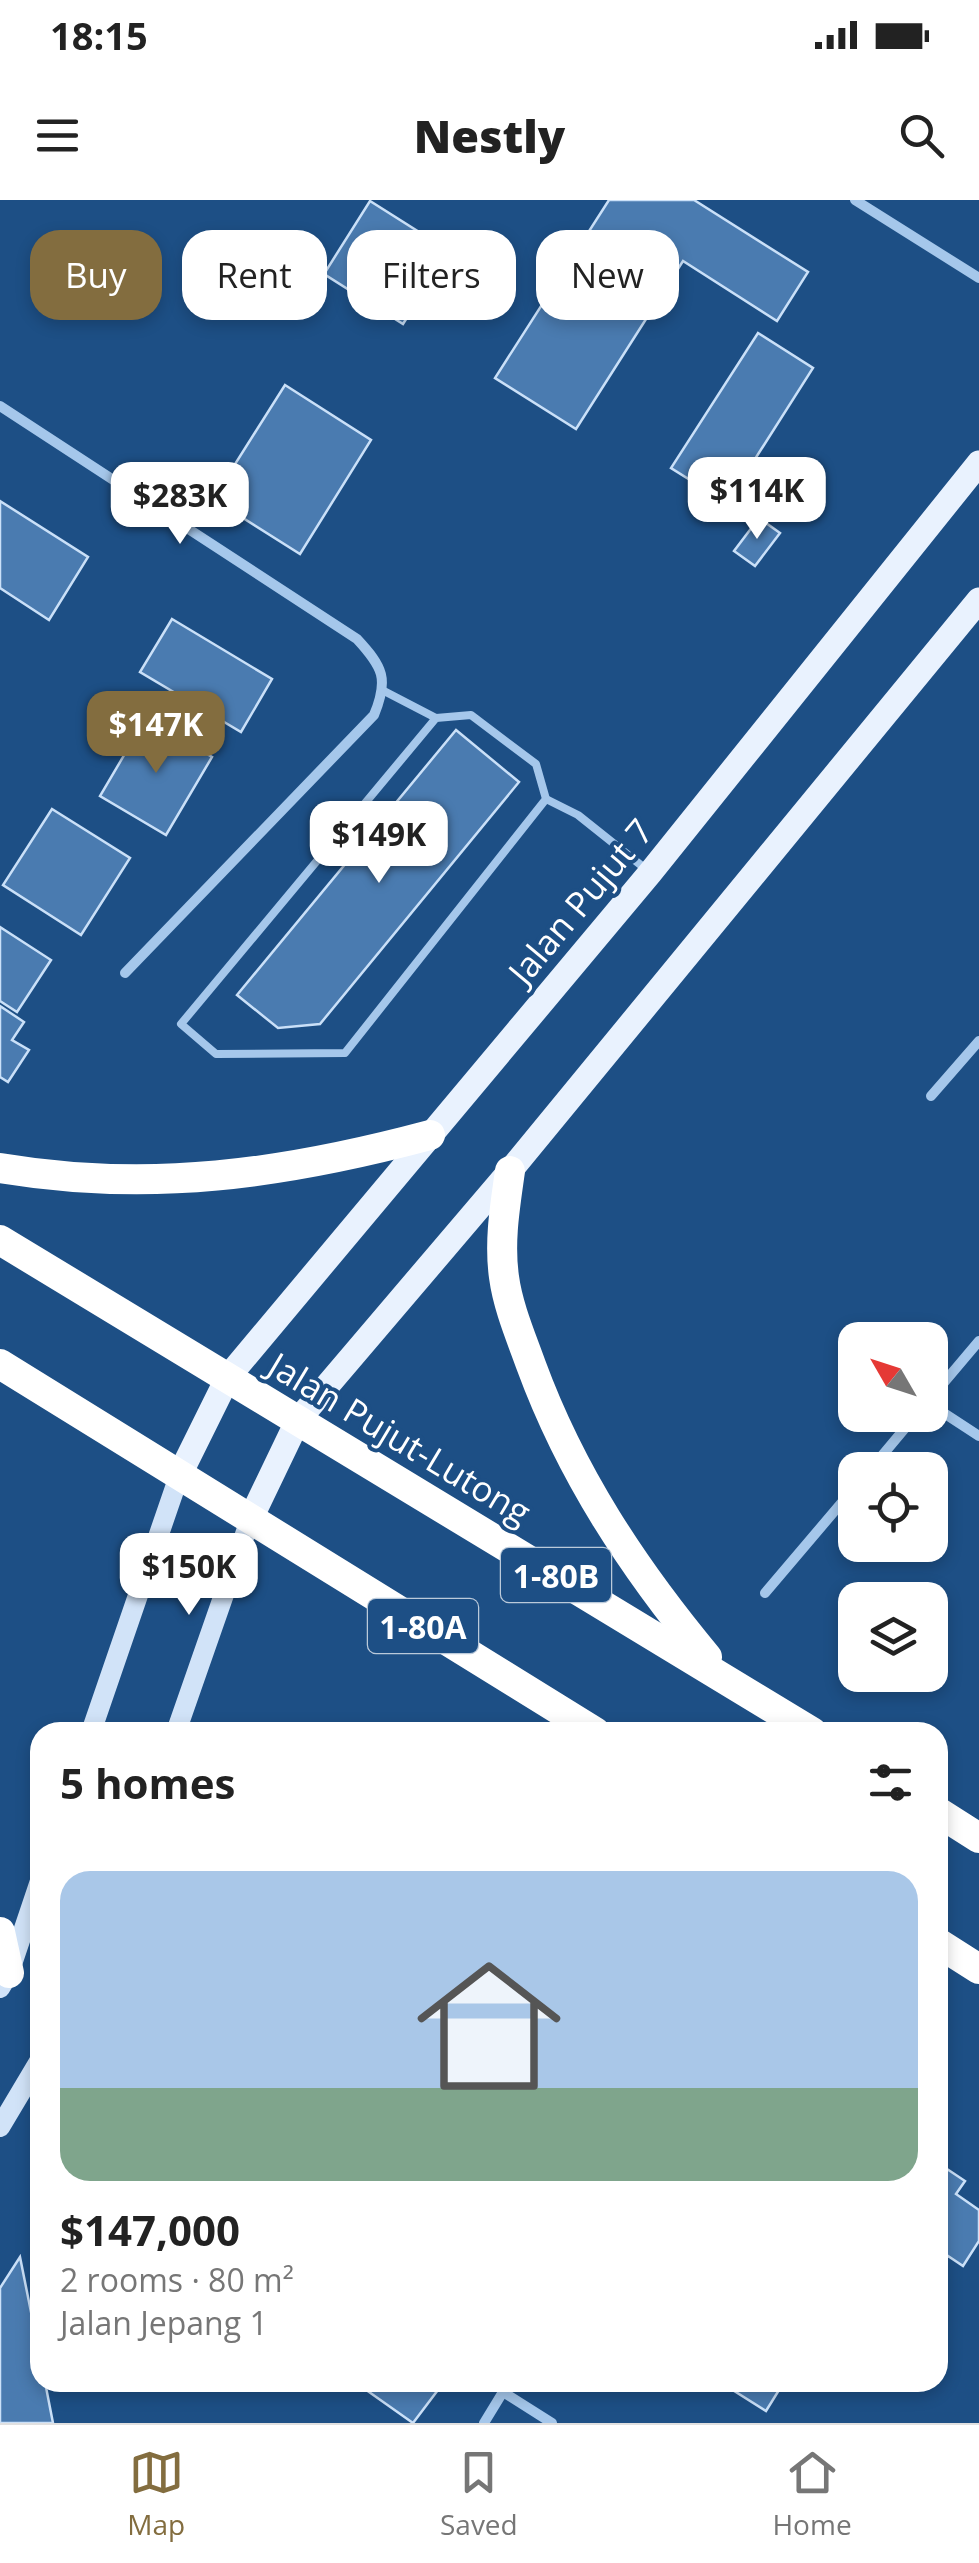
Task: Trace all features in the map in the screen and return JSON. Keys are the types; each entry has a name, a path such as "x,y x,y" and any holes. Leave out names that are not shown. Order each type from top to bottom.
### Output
{"highway":[{"path":"0,1168 76,1177 194,1179 310,1165 430,1135"},
{"path":"510,1171 501,1235 504,1280 542,1394 574,1463 627,1554 722,1676"},
{"name":"Jalan Pujut-Lutong","path":"0,1240 796,1722"},
{"name":"1-80A","path":"0,1364 579,1722"},
{"path":"948,1818 979,1838"},
{"path":"0,1932 4,1980"},
{"path":"948,1949 979,1969"}],"main road":[{"name":"Jalan Pujut 7","path":"179,1476 228,1377 650,873 979,463"},
{"path":"250,1520 298,1420 510,1171 979,600"}],"street":[{"path":"855,200 979,278"},
{"path":"0,406 356,639 380,672 384,691 374,716 125,973"},
{"path":"931,1096 979,1041"},
{"path":"948,1380 979,1341"},
{"path":"948,1414 979,1436"},
{"path":"885,1452 902,1432"},
{"path":"94,1722 179,1476"},
{"path":"765,1593 838,1507"},
{"path":"179,1722 250,1520"},
{"path":"4,1980 30,1908"},
{"path":"0,2128 30,2077"},
{"path":"484,2423 503,2392"},
{"path":"512,2392 552,2423"}],"lane":[{"path":"384,691 436,718 470,715 536,764 546,799 578,815 650,873"},
{"path":"436,718 181,1024 216,1054 345,1053 546,799"}],"building":[{"path":"609,200 694,200 808,272 777,321 683,261 679,267 679,230 590,230"},
{"path":"370,201 416,230 352,230"},
{"path":"347,238 347,289 327,276 327,269"},
{"path":"536,314 536,320 645,320 576,429 495,378"},
{"path":"758,333 813,368 727,503 671,468"},
{"path":"285,385 371,440 300,554 213,499"},
{"path":"0,501 88,557 49,620 0,588"},
{"path":"759,518 780,533 755,566 734,551"},
{"path":"172,619 272,679 241,732 140,672"},
{"path":"146,718 212,757 166,835 100,796"},
{"path":"456,730 519,782 320,1024 278,1028 237,995"},
{"path":"52,809 130,858 81,935 3,885"},
{"path":"0,927 51,960 17,1012 0,1001"},
{"path":"0,1006 24,1022 12,1040 29,1050 8,1082 0,1077"},
{"path":"948,2170 965,2181 956,2194 979,2210 979,2241 963,2266 948,2256"},
{"path":"20,2257 30,2307 30,2392 47,2392 53,2423 0,2423 0,2288"},
{"path":"369,2392 436,2392 413,2423"},
{"path":"736,2392 778,2392 766,2411"}]}
